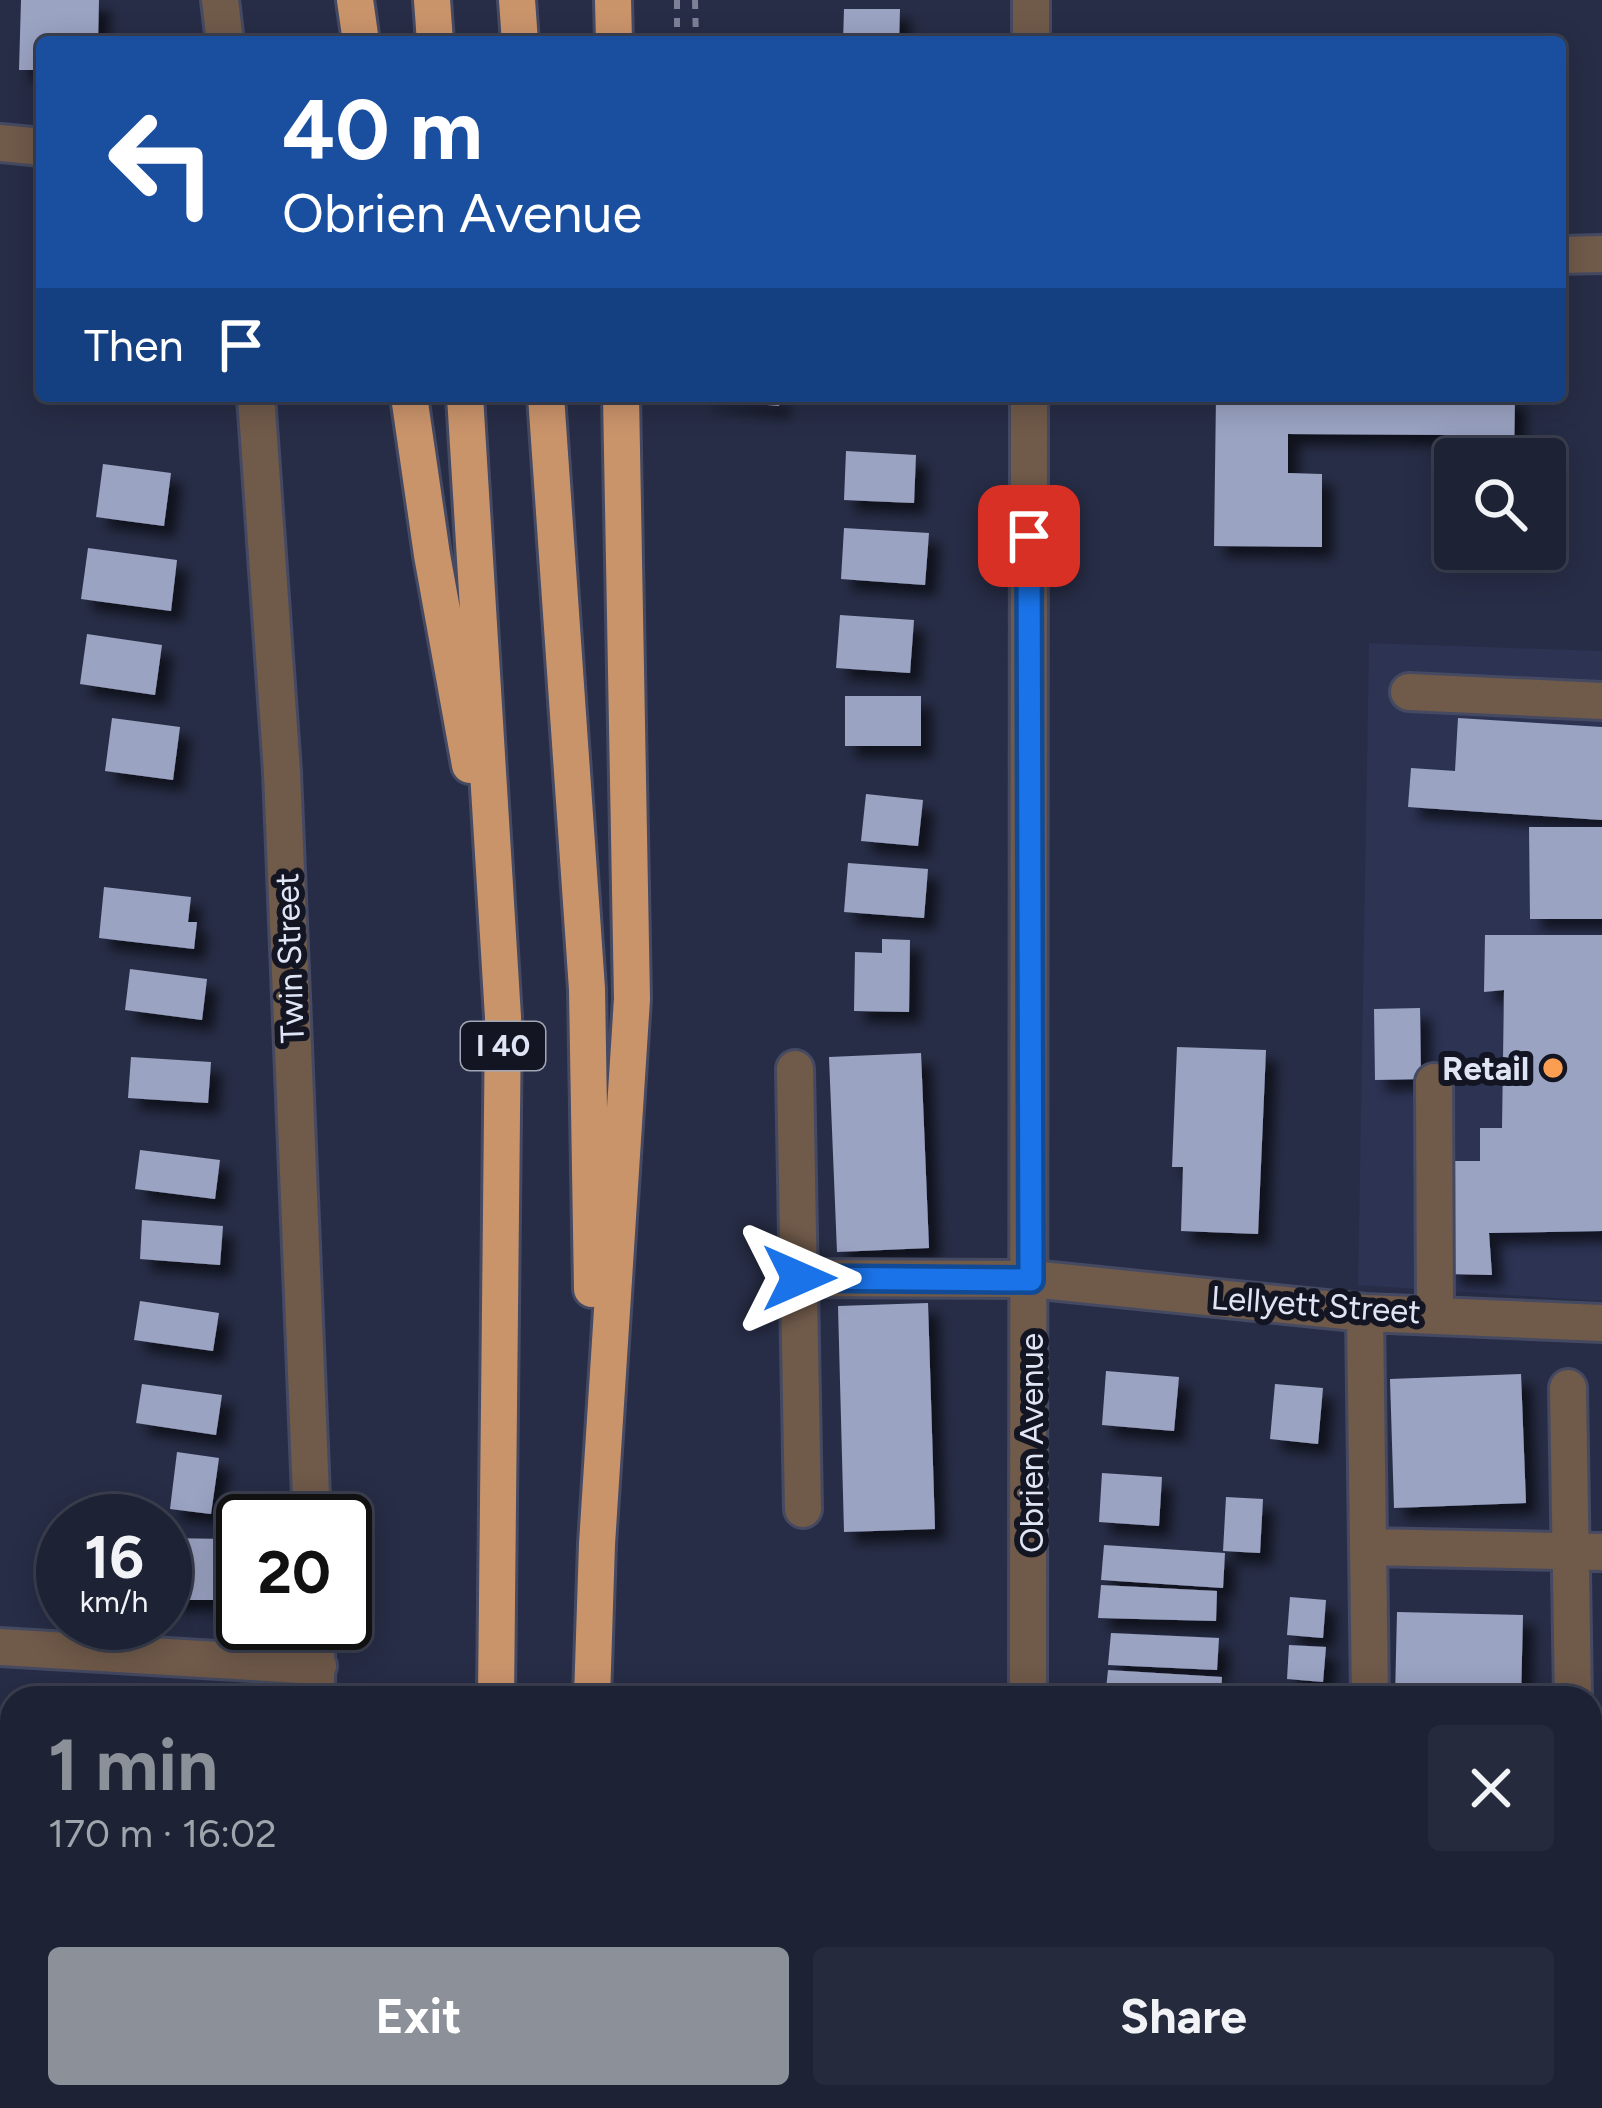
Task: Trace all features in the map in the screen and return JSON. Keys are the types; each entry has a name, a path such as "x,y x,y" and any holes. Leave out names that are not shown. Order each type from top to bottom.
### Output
{"highway":[{"path":"355,0 360,36"},
{"path":"431,0 434,36"},
{"path":"517,0 520,36"},
{"path":"613,0 614,36"},
{"path":"410,402 432,555 499,927"},
{"name":"I 40","path":"465,402 503,1040 496,1686"},
{"name":"I 40","path":"546,402 587,989 597,1544 592,1686"},
{"path":"597,1544 632,999 621,402"}],"street":[{"path":"220,0 224,36"},
{"path":"1031,0 1031,36"},
{"path":"0,143 36,146"},
{"path":"1566,255 1602,254"},
{"name":"Twin Street","path":"256,402 282,772 311,1494"},
{"name":"Obrien Avenue","path":"1028,1686 1029,402"},
{"path":"1408,692 1602,701"},
{"path":"795,1069 803,1509"},
{"path":"1434,1082 1435,1313"},
{"name":"Lellyett Street","path":"799,1278 1031,1280 1365,1312 1602,1323"},
{"path":"1365,1312 1370,1686"},
{"path":"1568,1388 1585,1551 1574,1686"},
{"path":"1369,1547 1585,1551"},
{"path":"0,1647 317,1682 316,1650"}],"path":[{"path":"677,0 677,36"},
{"path":"695,0 695,36"}],"shaded area":[{"path":"1369,643 1602,651 1602,1301 1358,1285"}],"building":[{"path":"21,0 99,0 98,36 36,36 36,70 19,70"},
{"path":"844,9 900,9 899,36 843,36"},
{"path":"1216,402 1515,402 1514,438 1288,434 1288,473 1322,474 1322,547 1214,546"},
{"path":"846,451 916,455 914,503 844,500"},
{"path":"103,464 171,473 164,526 96,517"},
{"path":"844,528 929,533 925,585 841,579"},
{"path":"88,548 177,560 171,611 81,599"},
{"path":"840,615 914,620 910,673 836,668"},
{"path":"87,634 162,645 155,695 80,684"},
{"path":"845,696 921,696 921,746 845,746"},
{"path":"112,718 180,727 173,780 105,771"},
{"path":"1458,718 1602,727 1602,820 1408,807 1411,768 1455,771"},
{"path":"866,794 923,800 918,846 861,841"},
{"path":"1529,827 1602,827 1602,919 1530,919"},
{"path":"848,863 928,869 924,918 844,912"},
{"path":"104,887 191,897 188,922 197,922 194,949 99,938"},
{"name":"Retail","path":"1485,935 1602,935 1602,1231 1489,1233 1492,1275 1449,1274 1449,1161 1480,1161 1480,1128 1502,1128 1504,990 1484,992"},
{"path":"882,939 910,940 909,1012 854,1011 855,952 882,953"},
{"path":"130,969 207,979 202,1020 125,1010"},
{"path":"1420,1008 1421,1079 1375,1080 1374,1009"},
{"path":"1177,1047 1266,1050 1258,1234 1181,1231 1183,1167 1172,1167"},
{"path":"921,1053 929,1248 837,1252 829,1057"},
{"path":"131,1057 211,1062 208,1103 128,1098"},
{"path":"140,1150 220,1160 215,1199 135,1189"},
{"path":"142,1220 223,1226 220,1265 140,1259"},
{"path":"140,1301 219,1313 213,1351 134,1340"},
{"path":"928,1303 935,1529 844,1532 838,1306"},
{"path":"1106,1371 1179,1377 1174,1431 1102,1425"},
{"path":"1521,1374 1526,1503 1394,1508 1390,1379"},
{"path":"142,1384 222,1395 216,1435 136,1423"},
{"path":"1275,1384 1323,1388 1318,1444 1270,1439"},
{"path":"177,1452 219,1458 211,1514 192,1512 192,1494 172,1494"},
{"path":"1102,1473 1162,1477 1159,1526 1099,1522"},
{"path":"1226,1497 1263,1499 1260,1553 1223,1551"},
{"path":"192,1538 216,1539 216,1600 192,1600"},
{"path":"1104,1545 1225,1553 1223,1588 1101,1580"},
{"path":"1101,1585 1217,1591 1216,1621 1098,1618"},
{"path":"1290,1597 1326,1600 1323,1638 1287,1635"},
{"path":"1397,1612 1523,1615 1521,1686 1395,1686"},
{"path":"1111,1633 1219,1638 1217,1670 1108,1665"},
{"path":"1289,1645 1326,1647 1323,1682 1287,1679"},
{"path":"1108,1670 1222,1677 1222,1686 1106,1686"}],"place":[{"name":"Retail","path":"1553,1068"}],"route":[{"path":"799,1278 1031,1280 1029,536"}]}
